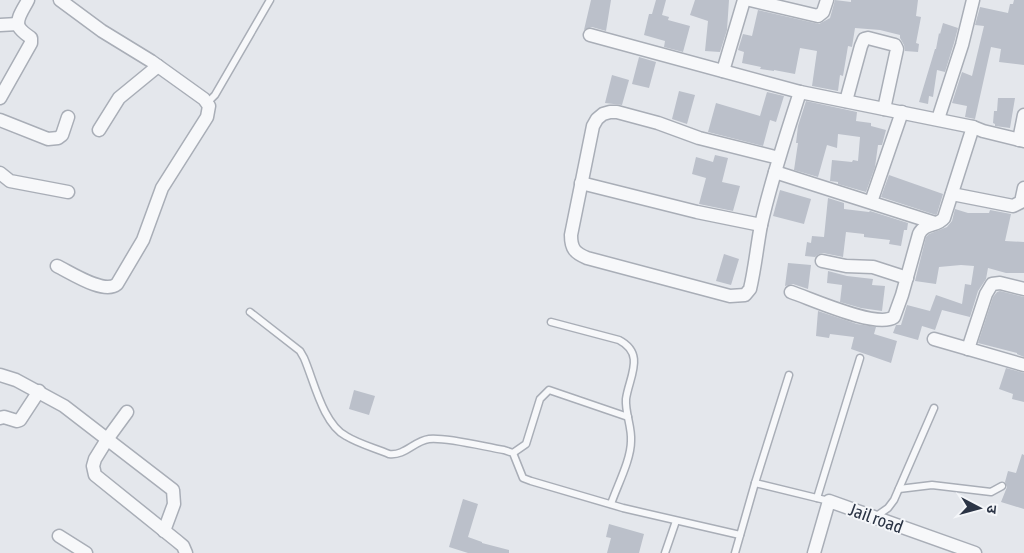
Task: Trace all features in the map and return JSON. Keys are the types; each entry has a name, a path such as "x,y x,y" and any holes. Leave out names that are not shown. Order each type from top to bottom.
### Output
{"street":[{"path":"18,24 28,0"},
{"path":"57,266 81,279 102,287 109,288 116,284 143,240 162,188 209,111 208,102 60,0"},
{"path":"722,71 744,0"},
{"path":"750,0 818,16 823,12 827,0"},
{"path":"938,119 962,45 974,0"},
{"path":"0,25 18,24"},
{"path":"0,98 4,84 31,43 31,38 18,24"},
{"path":"590,35 800,92 938,119 1022,140 1024,115"},
{"path":"846,101 861,46 864,39 868,38 895,45 897,48 884,108"},
{"path":"99,130 119,98 158,66"},
{"path":"779,158 699,138 649,120 610,112 597,119 593,126 571,235 573,250 587,258 730,296 745,295 750,289 762,225 775,172 800,92"},
{"path":"872,202 902,112"},
{"path":"0,120 48,139 53,139 62,135 68,117"},
{"path":"791,292 865,318 886,321 894,318 921,230 935,223 942,222 974,127"},
{"path":"775,172 935,223"},
{"path":"0,173 10,181 68,192"},
{"path":"581,183 697,212 762,225"},
{"path":"952,194 1013,206 1020,202 1024,188"},
{"path":"822,261 846,266 873,267 906,278"},
{"path":"968,348 986,294 992,284 1000,283 1024,290"},
{"path":"934,338 1024,365"},
{"path":"0,375 39,391 64,406 173,490 174,504 164,531"},
{"path":"0,418 20,420 39,391"},
{"path":"127,412 108,438 93,466 95,476 184,546 186,553"},
{"name":"Jail road","path":"814,553 823,500 975,553"},
{"path":"59,536 86,553"}],"lane":[{"path":"208,102 216,95 270,0"},
{"path":"250,312 300,351 330,422 345,436 389,454 396,455 415,444 430,439 513,453 521,449 528,439 540,399 549,390 628,417"},
{"path":"551,322 619,340 631,350 634,360 626,400 631,432 630,451 611,504"},
{"path":"755,483 823,500 860,358"},
{"path":"735,553 789,376"},
{"path":"875,517 888,508 899,489 934,408"},
{"path":"513,453 523,478 611,504 740,535"},
{"path":"899,489 932,485 991,492 1002,486"},
{"path":"665,553 676,521"}],"building":[{"path":"591,0 611,0 606,31 592,27 584,30"},
{"path":"656,0 666,0 662,15 669,17 668,20 690,26 683,52 664,47 665,41 644,35 649,14 652,14"},
{"path":"695,0 729,0 727,30 720,52 705,51 708,21 690,15"},
{"path":"835,0 851,2 851,0 918,0 916,16 921,17 916,43 919,44 918,52 905,51 900,35 880,30 855,28 852,47 848,46 843,76 840,75 838,91 812,86 817,51 800,48 795,74 760,69 761,67 742,63 744,52 738,50 743,34 752,36 758,10 819,24 830,18"},
{"path":"1014,0 1024,0 1024,65 999,62 1001,49 991,47 975,119 965,117 967,106 952,103 962,72 972,76 984,26 975,25 980,7 1008,13 1010,4 1013,4"},
{"path":"943,23 958,28 954,43 945,72 937,70 933,97 929,96 928,104 919,102 936,49 939,33"},
{"path":"639,57 656,62 649,88 632,84"},
{"path":"612,75 629,80 622,105 605,103"},
{"path":"679,91 695,95 687,124 672,119"},
{"path":"767,92 784,96 776,122 770,120 763,146 708,132 716,103 760,116"},
{"path":"998,98 1015,98 1010,128 995,126 993,123 994,111 997,111"},
{"path":"806,101 857,112 856,121 871,123 871,126 886,130 882,145 878,145 875,167 866,192 830,181 832,160 858,161 860,137 838,134 837,148 827,145 818,177 794,170 798,143 796,143 798,126"},
{"path":"715,155 728,158 722,182 740,186 733,211 699,204 706,178 692,174 696,157 713,162"},
{"path":"889,175 943,194 937,214 881,197"},
{"path":"780,190 811,199 804,224 773,216"},
{"path":"828,198 844,203 844,209 870,211 908,223 907,230 904,230 901,246 889,244 890,240 864,237 864,234 846,232 843,257 823,253 815,257 805,256 807,242 811,243 812,236 824,237"},
{"path":"955,209 968,213 989,213 990,210 1011,214 1005,241 1024,242 1024,273 1006,273 988,268 986,279 978,291 970,317 942,310 935,330 922,326 918,340 893,333 896,325 901,325 907,305 930,311 936,295 962,304 965,284 971,285 974,266 939,267 936,284 915,281 926,237 947,227 952,221"},
{"path":"724,254 739,259 731,285 716,281"},
{"path":"788,263 811,265 808,289 793,284 785,286"},
{"path":"828,271 847,276 873,279 872,285 885,286 882,311 840,302 842,285 827,283"},
{"path":"1000,291 1024,297 1024,357 1017,353 978,343 993,297"},
{"path":"818,311 857,324 876,327 874,334 897,341 891,363 851,349 854,337 830,334 829,338 816,336"},
{"path":"1006,368 1024,373 1024,402 1012,399 1013,394 999,389"},
{"path":"354,390 375,396 369,415 349,409"},
{"path":"1022,454 1024,455 1024,509 1001,502 1007,487 1005,482 1008,471 1016,473"},
{"path":"463,499 478,504 468,537 509,550 509,553 468,553 449,547"},
{"path":"609,524 644,534 639,553 607,553 611,538 606,537"}]}
